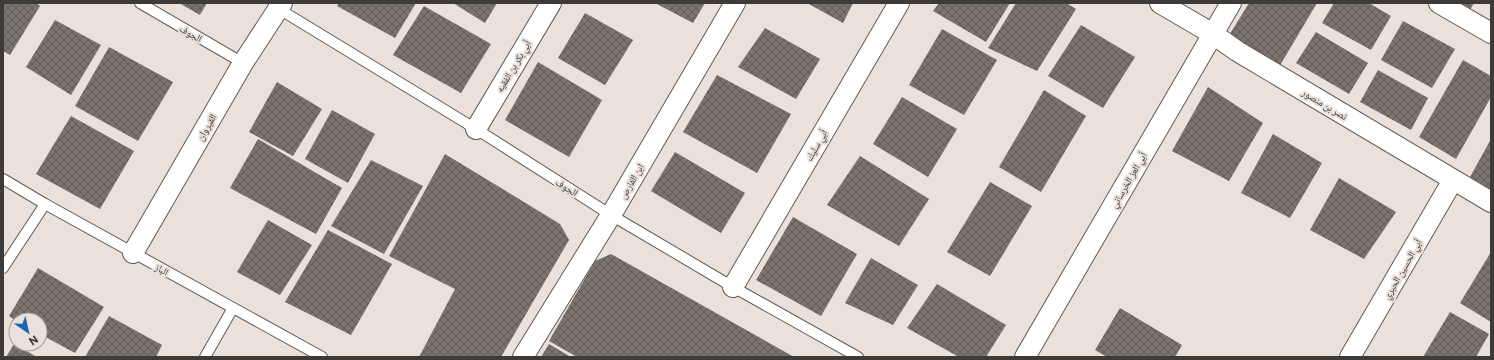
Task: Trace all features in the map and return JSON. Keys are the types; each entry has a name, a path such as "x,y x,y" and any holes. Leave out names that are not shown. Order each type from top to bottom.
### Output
{"street":[{"name":"أبي بكر بن الفقيه","path":"476,129 551,3"},
{"name":"ابن القارص","path":"522,357 611,215 735,3"},
{"name":"أبي سليك","path":"733,287 899,3"},
{"name":"نصر بن منصور","path":"1160,3 1213,34 1244,56 1491,202"},
{"name":"أبي العز الخرساني","path":"1025,357 1231,3"},
{"path":"1439,3 1489,27"},
{"name":"القيروان","path":"133,253 243,63 281,6"},
{"name":"أبي الحسين الحبري","path":"1350,357 1453,180"}],"lane":[{"name":"الجوف","path":"140,3 243,63"},
{"name":"الجوف","path":"281,6 611,215 733,287 858,357"},
{"name":"الباز","path":"3,179 45,204 322,357"},
{"path":"3,268 45,204"},
{"path":"205,357 233,308"}],"building":[{"path":"3,3 36,3 40,6 10,55 3,51"},
{"path":"179,3 207,3 200,15"},
{"path":"339,3 416,3 395,38 337,6"},
{"path":"453,3 497,3 485,23"},
{"path":"655,3 705,3 693,23"},
{"path":"807,3 853,3 843,23"},
{"path":"939,3 1010,3 986,42 933,11"},
{"path":"1016,3 1066,3 1076,9 1037,71 988,48"},
{"path":"1249,3 1317,3 1279,67 1228,37"},
{"path":"1334,3 1369,3 1391,16 1371,50 1322,23"},
{"path":"1448,3 1474,3 1468,13"},
{"path":"424,6 491,44 461,93 393,55"},
{"path":"585,13 633,40 605,85 558,58"},
{"path":"55,20 101,45 71,95 26,67"},
{"path":"1403,21 1455,49 1432,88 1381,60"},
{"path":"1081,25 1135,57 1103,108 1048,76"},
{"path":"765,28 820,59 796,99 738,67"},
{"path":"942,29 997,60 964,115 909,85"},
{"path":"1316,32 1368,63 1349,94 1296,63"},
{"path":"109,47 173,82 138,141 75,106"},
{"path":"1463,60 1491,76 1491,97 1456,159 1419,137"},
{"path":"538,62 602,100 569,157 505,120"},
{"path":"1378,70 1428,98 1411,130 1360,102"},
{"path":"717,75 791,114 757,173 683,132"},
{"path":"277,82 322,109 293,156 249,132"},
{"path":"1208,87 1263,123 1229,181 1172,151"},
{"path":"1044,90 1086,116 1041,192 999,167"},
{"path":"902,97 957,129 928,177 873,144"},
{"path":"332,110 375,134 348,183 305,159"},
{"path":"71,116 134,151 100,209 36,174"},
{"path":"1273,134 1322,163 1290,218 1241,193"},
{"path":"258,139 342,188 316,234 230,188"},
{"path":"1491,139 1491,190 1470,177"},
{"path":"675,152 745,193 721,233 651,191"},
{"path":"445,154 560,224 569,240 501,357 419,357 455,289 389,256"},
{"path":"860,156 929,199 899,246 827,205"},
{"path":"371,160 423,186 384,254 331,226"},
{"path":"1339,178 1396,212 1364,259 1310,230"},
{"path":"990,182 1032,206 990,276 947,252"},
{"path":"793,217 857,254 821,316 756,280"},
{"path":"268,220 312,245 280,295 237,272"},
{"path":"328,230 392,264 351,335 285,302"},
{"path":"1491,252 1491,322 1460,303"},
{"path":"611,254 794,357 577,357 549,341 595,261"},
{"path":"871,258 918,285 893,325 845,303"},
{"path":"38,268 104,307 75,353 48,338 48,312 11,312"},
{"path":"937,284 1006,325 986,357 959,357 907,328"},
{"path":"1120,308 1182,345 1175,357 1107,357 1095,350"},
{"path":"1450,312 1489,334 1476,357 1423,357"},
{"path":"109,316 162,345 156,357 85,357"},
{"path":"549,344 571,357 541,357"},
{"path":"9,352 28,352 37,357 6,357"}]}
